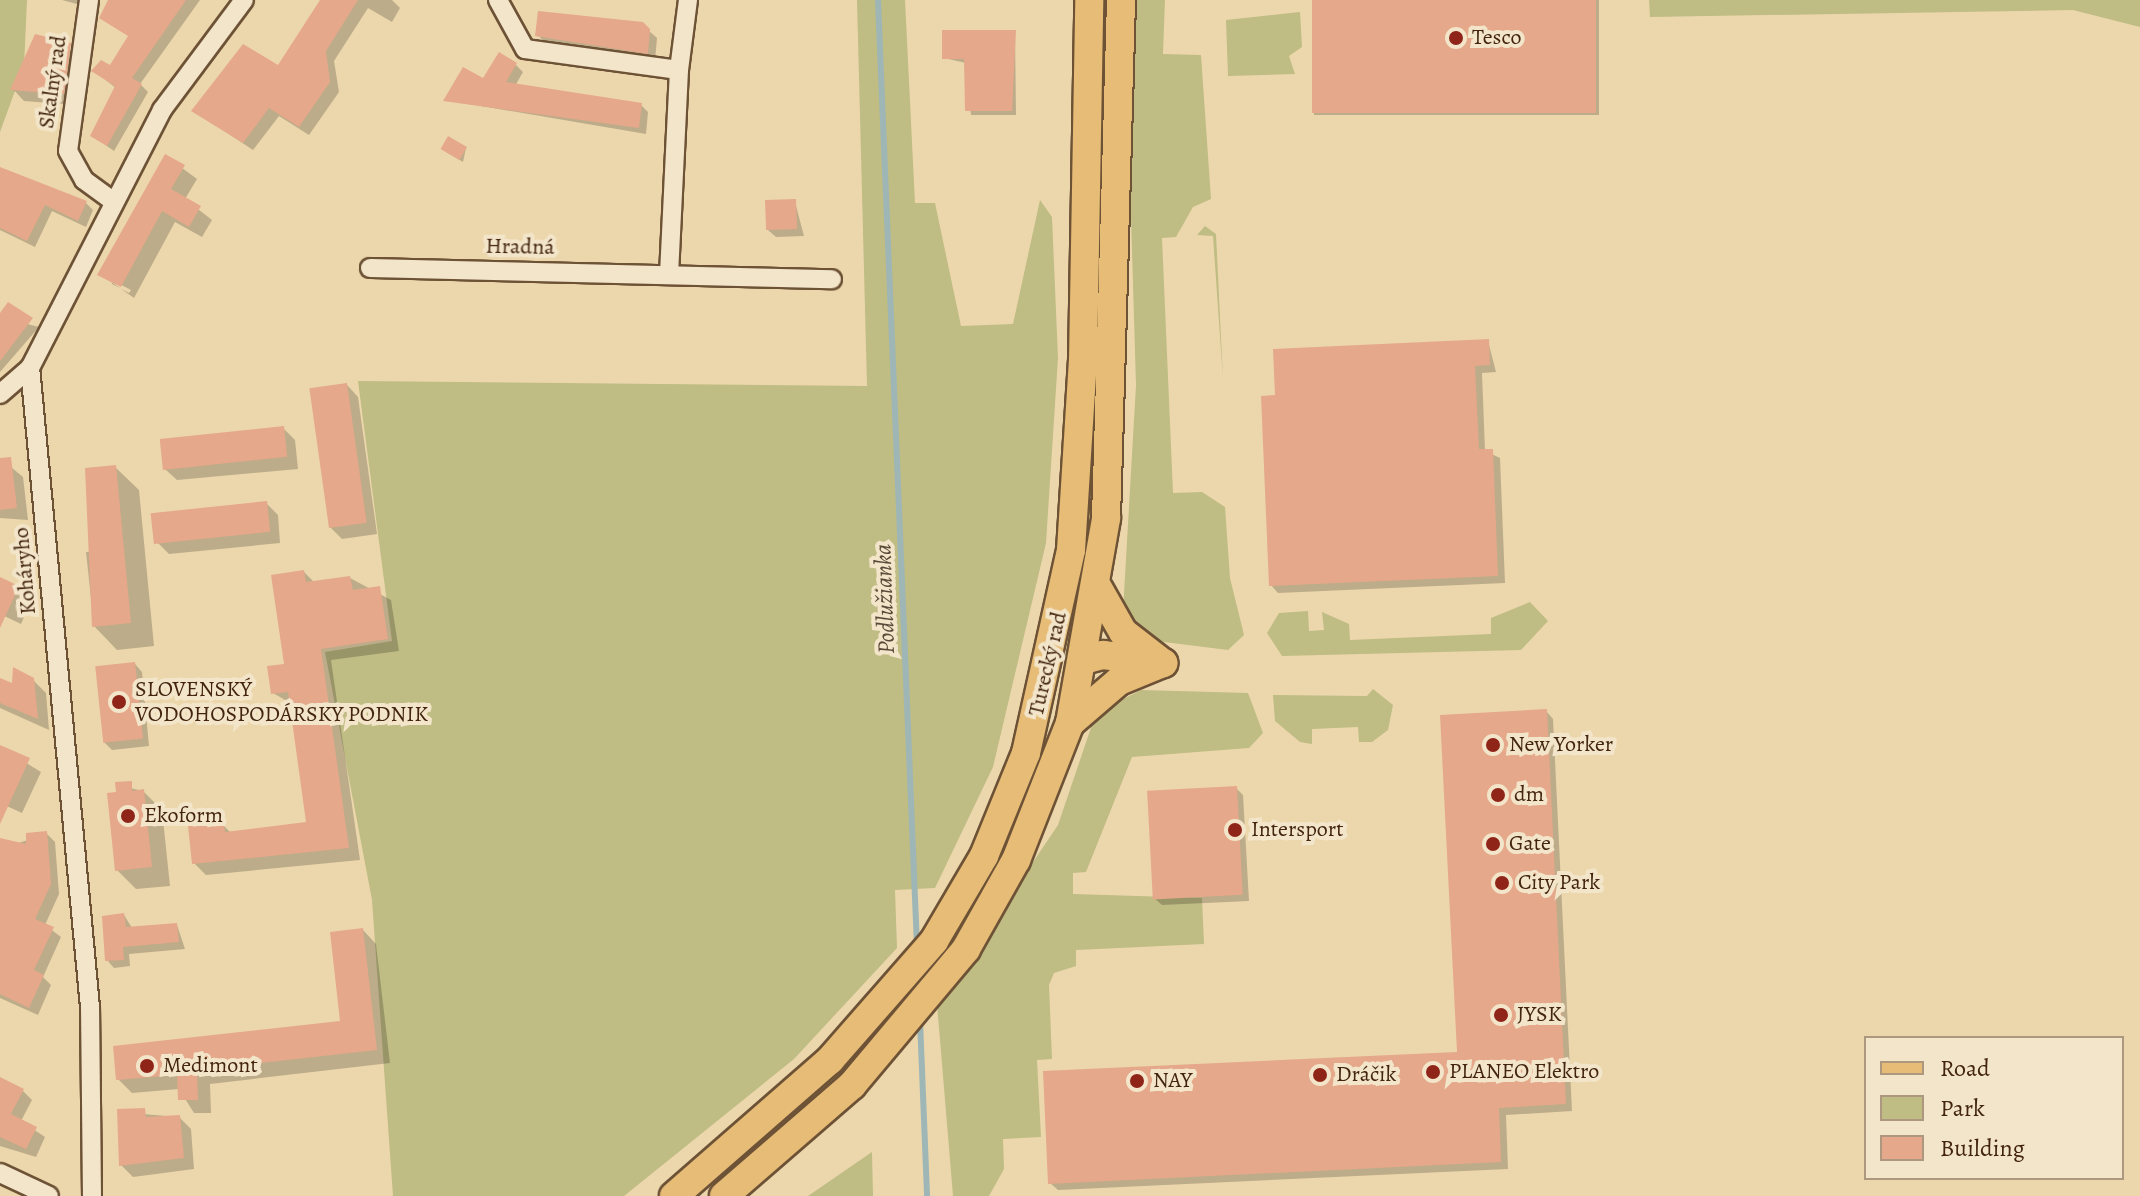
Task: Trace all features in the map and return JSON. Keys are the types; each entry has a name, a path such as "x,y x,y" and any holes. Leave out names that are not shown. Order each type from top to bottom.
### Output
{"main road":[{"name":"Turecký rad","path":"674,1196 810,1080 897,985 934,941 1006,806 1053,653 1071,550 1083,374 1089,0"},
{"name":"Turecký rad","path":"724,1196 836,1102 939,985 1016,860 1070,723 1098,588 1115,383 1121,0"},
{"path":"1098,588 1123,632 1163,663"},
{"path":"1053,653 1084,660 1119,681"},
{"path":"1084,660 1103,655 1163,663"},
{"path":"1070,723 1119,681 1163,663"}],"street":[{"name":"Skalný rad","path":"89,0 68,151 84,180 113,201"},
{"path":"0,394 30,368 162,110 244,0"},
{"path":"498,0 525,49 679,70"},
{"path":"669,274 679,70 688,0"},
{"name":"Hradná","path":"370,268 832,279"},
{"name":"Koháryho","path":"30,368 90,1007 92,1196"},
{"path":"0,1173 49,1196"}],"green space":[{"path":"0,0 27,0 24,66 0,132"},
{"path":"857,0 905,0 915,203 935,203 961,326 1013,324 1040,200 1052,217 1058,358 1046,543 993,767 935,888 895,890 897,948 794,1059 624,1196 393,1196 372,900 325,652 392,641 358,381 867,386"},
{"path":"1135,0 1165,0 1163,54 1201,55 1211,199 1193,207 1176,237 1162,238 1173,493 1202,492 1225,507 1230,578 1244,635 1228,650 1148,640 1123,611 1136,385 1129,150"},
{"path":"1649,0 2140,0 2140,27 2073,10 1650,17"},
{"path":"1300,12 1302,47 1289,56 1295,74 1228,76 1226,20"},
{"path":"1205,226 1216,234 1223,379 1213,236 1197,235"},
{"path":"1530,602 1548,621 1521,650 1282,656 1267,633 1279,613 1308,611 1309,631 1324,630 1322,612 1349,624 1350,640 1491,634 1491,618"},
{"path":"1373,689 1393,705 1388,730 1372,742 1359,742 1358,727 1312,729 1312,744 1300,742 1275,721 1273,695 1367,696"},
{"path":"1141,690 1248,693 1263,733 1249,748 1132,757 1086,872 1073,873 1073,894 1202,898 1204,944 1076,950 1076,966 1054,973 1049,985 1052,1059 1037,1060 1041,1137 1003,1139 1004,1169 989,1196 953,1196 937,1004 1058,825 1096,713"},
{"path":"872,1152 873,1196 808,1196"}],"building":[{"path":"108,0 186,0 132,78 142,84 107,146 90,136 115,86 91,71 101,60 110,65 128,36 99,18"},
{"path":"320,0 358,0 326,51 330,82 299,127 269,108 243,143 191,111 243,44 278,65"},
{"name":"Tesco","path":"1312,0 1596,0 1596,113 1312,113"},
{"path":"538,11 643,22 650,29 648,54 535,36"},
{"path":"942,30 1016,30 1012,111 965,111 964,59 942,59"},
{"path":"35,34 71,43 64,94 10,90"},
{"path":"499,52 517,63 506,82 642,103 639,128 443,101 463,67 483,78"},
{"path":"448,136 467,147 460,160 440,149"},
{"path":"165,154 185,165 171,189 201,206 189,227 162,211 121,287 97,275"},
{"path":"0,167 87,201 78,221 45,205 27,241 0,228"},
{"path":"796,199 797,229 766,230 765,200"},
{"path":"8,302 33,318 0,361 0,313"},
{"path":"1489,339 1490,365 1475,366 1479,449 1493,449 1498,576 1269,586 1261,396 1275,395 1273,349"},
{"path":"347,383 367,523 329,528 309,388"},
{"path":"284,426 287,457 163,470 160,439"},
{"path":"11,457 17,508 0,510 0,458"},
{"path":"116,465 131,623 92,627 85,468"},
{"path":"267,501 270,532 154,544 151,513"},
{"path":"304,570 306,582 350,576 353,590 380,586 388,639 321,649 349,848 192,864 188,826 224,823 225,832 306,822 288,692 271,694 267,666 284,664 271,575"},
{"path":"0,577 19,586 0,628"},
{"name":"SLOVENSKÝ VODOHOSPODÁRSKY PODNIK","path":"135,662 143,739 103,743 95,666"},
{"path":"13,667 34,678 38,719 0,703 0,678 12,683"},
{"name":"City Park","path":"1547,709 1566,1104 1499,1108 1501,1162 1048,1184 1043,1071 1457,1052 1440,715"},
{"path":"0,745 30,758 0,824"},
{"name":"Ekoform","path":"132,781 132,791 144,789 152,867 115,871 107,793 116,792 115,782"},
{"path":"1237,786 1243,895 1153,900 1147,791"},
{"path":"47,831 51,884 35,919 54,927 34,970 44,975 29,1008 0,994 0,838 26,844 26,833"},
{"path":"124,913 126,927 177,923 179,942 123,947 124,960 105,961 102,916"},
{"path":"363,928 377,1050 197,1070 198,1100 178,1100 177,1075 116,1080 113,1046 340,1021 330,932"},
{"path":"0,1077 24,1089 11,1114 37,1127 26,1149 0,1137"},
{"path":"145,1108 146,1117 180,1115 184,1158 119,1166 117,1109"}],"waterway":[{"name":"Podlužianka","path":"878,0 917,945"},
{"name":"Podlužianka","path":"920,1020 927,1196"}],"place":[{"name":"Tesco","path":"1456,38"},
{"name":"SLOVENSKÝ VODOHOSPODÁRSKY PODNIK","path":"119,702"},
{"name":"New Yorker","path":"1493,745"},
{"name":"dm","path":"1498,795"},
{"name":"Ekoform","path":"128,816"},
{"name":"Intersport","path":"1235,830"},
{"name":"Gate","path":"1493,844"},
{"name":"City Park","path":"1502,883"},
{"name":"JYSK","path":"1501,1015"},
{"name":"Medimont","path":"147,1066"},
{"name":"PLANEO Elektro","path":"1433,1072"},
{"name":"Dráčik","path":"1320,1075"},
{"name":"NAY","path":"1137,1081"}]}
